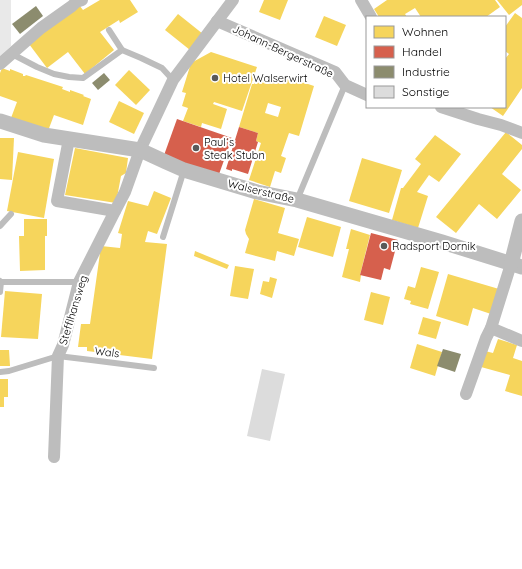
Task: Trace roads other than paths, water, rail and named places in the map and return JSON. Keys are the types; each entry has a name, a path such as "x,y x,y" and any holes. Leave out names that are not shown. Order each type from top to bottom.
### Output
{"street":[{"path":"0,64 41,28 76,2 82,0"},
{"name":"Stefflhansweg","path":"54,457 58,356 63,346 80,282 125,192 140,150 173,80 233,0"},
{"path":"361,0 370,16"},
{"name":"Johann-Bergerstraße","path":"217,21 335,72 345,85 366,95"},
{"path":"444,108 478,119 501,124 522,133"},
{"name":"Walserstraße","path":"0,121 44,135 140,150 184,170 257,192 297,200 442,242 516,266"},
{"path":"69,139 57,201 115,211"},
{"path":"466,394 486,338 516,266 522,221"},
{"path":"491,328 522,341"}],"lane":[{"path":"109,30 122,50 162,68 173,80"},
{"path":"11,53 54,74 69,78 83,78 122,50"},
{"path":"297,200 345,85"},
{"path":"163,237 184,170"},
{"path":"0,226 11,214"},
{"path":"0,292 0,281 80,282"},
{"path":"0,372 9,371 58,356"},
{"name":"Wals","path":"58,356 154,368"}],"place":[{"name":"Hotel Walserwirt","path":"215,78"},
{"name":"Paul´s Steak Stubn","path":"196,148"},
{"name":"Radsport Dornik","path":"384,246"}]}
